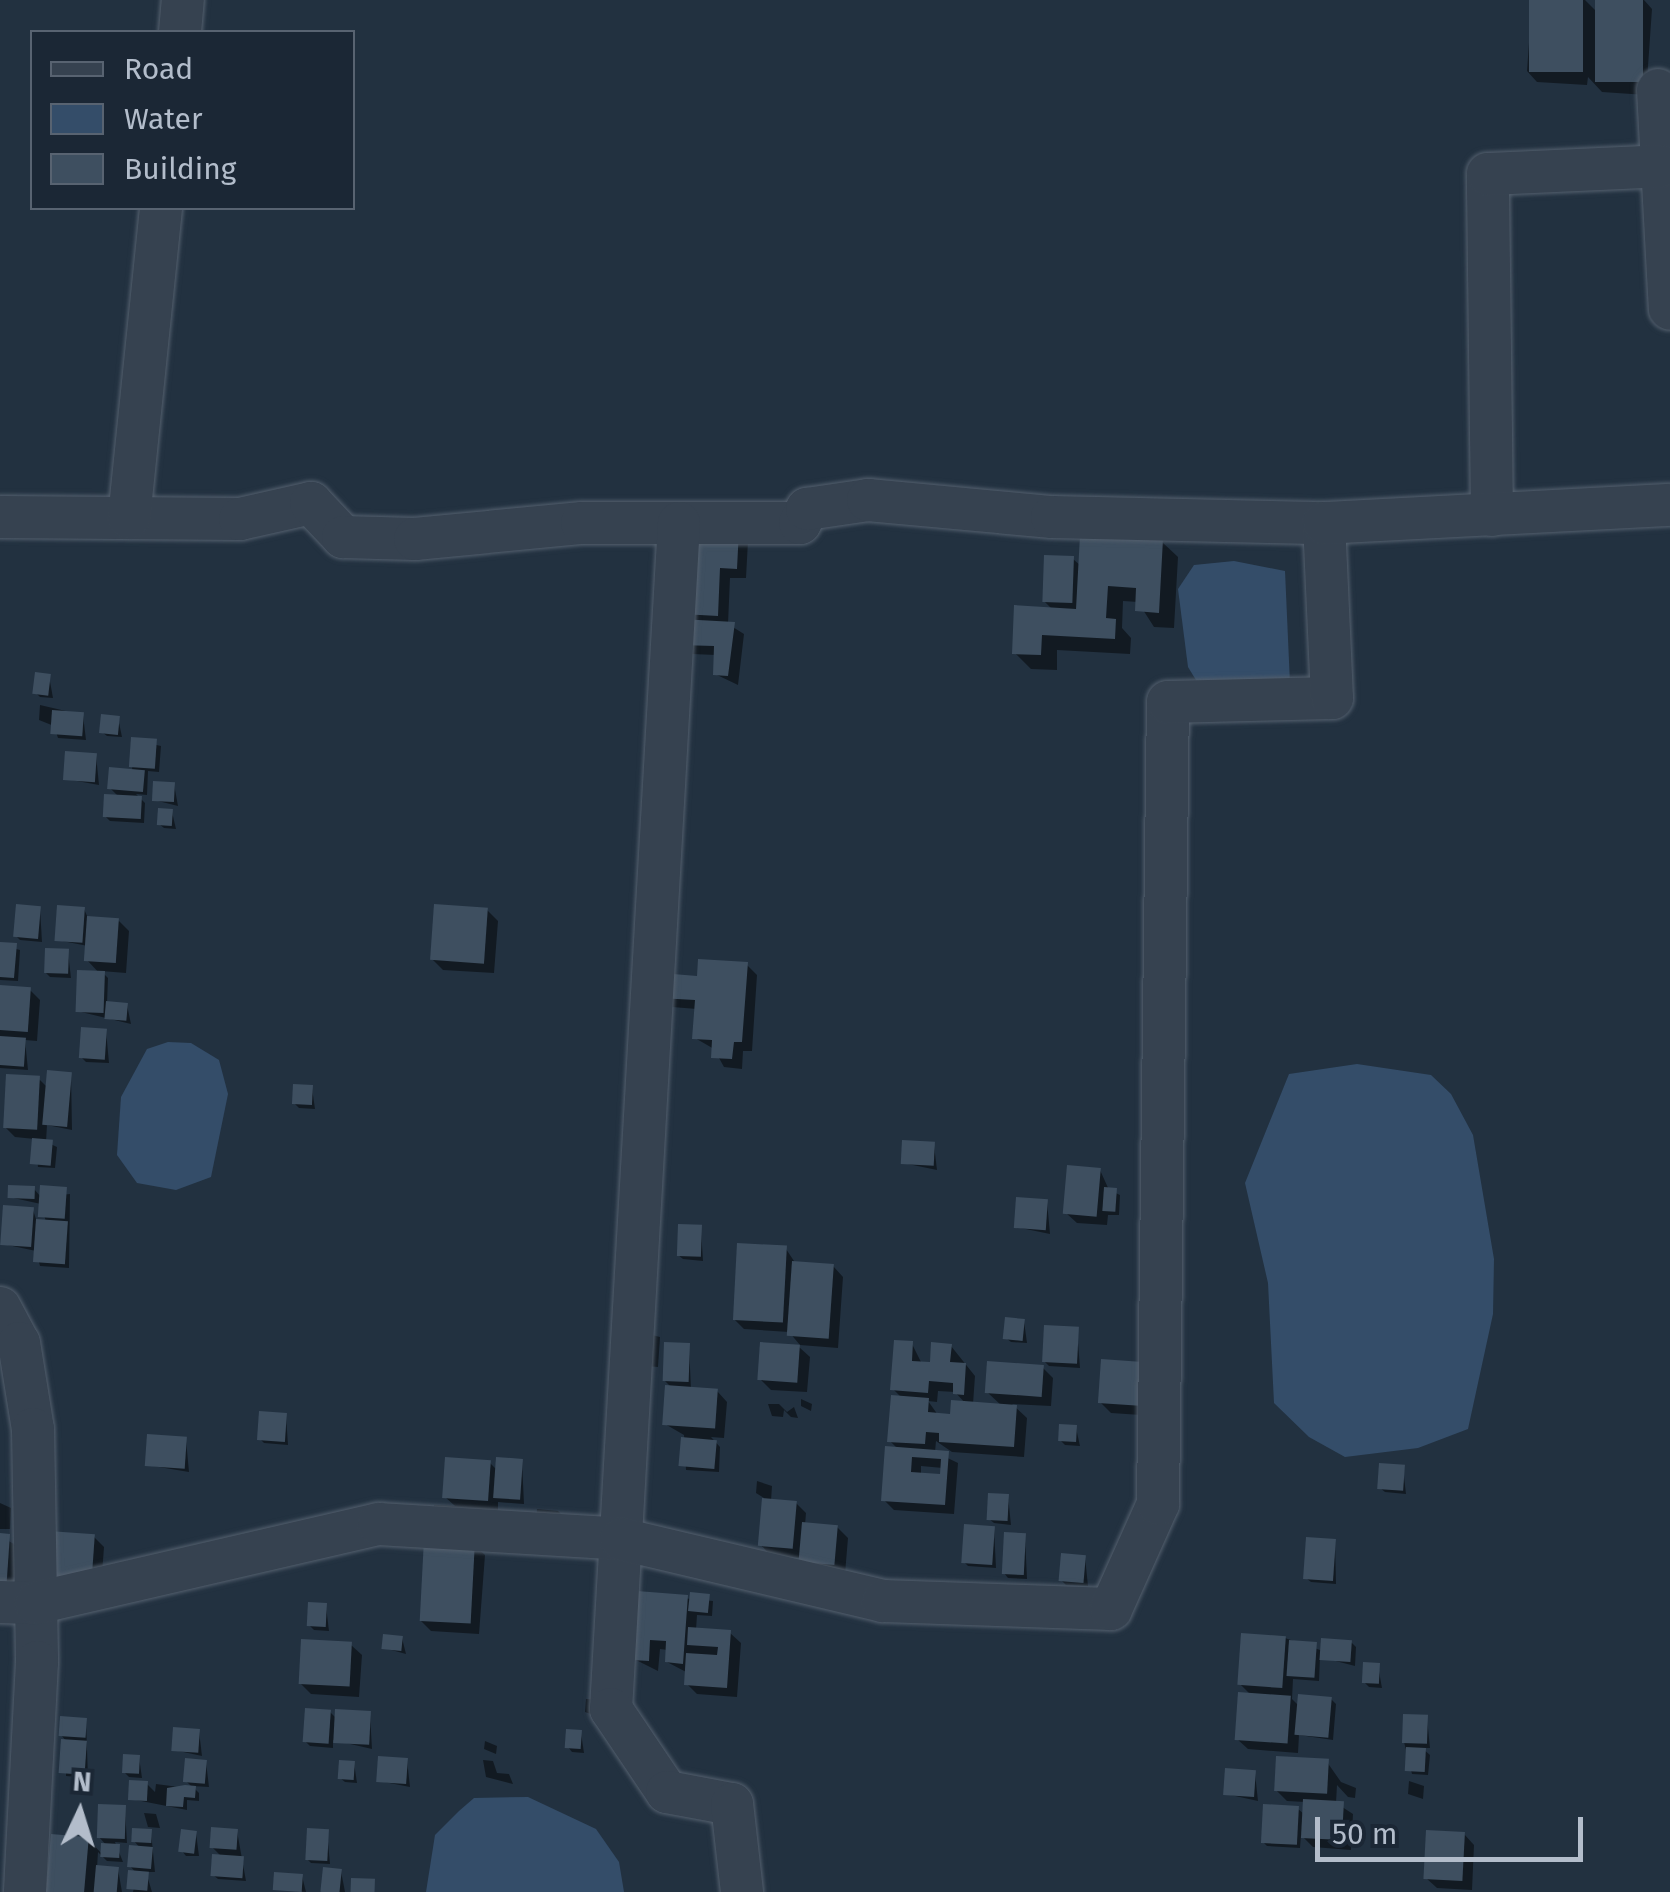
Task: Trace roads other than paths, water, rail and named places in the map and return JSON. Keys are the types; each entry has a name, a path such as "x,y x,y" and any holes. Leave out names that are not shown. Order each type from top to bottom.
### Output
{"street":[{"path":"180,30 183,0"},
{"path":"1658,90 1670,309"},
{"path":"1492,515 1488,174 1665,180"},
{"path":"129,518 161,210"},
{"path":"0,517 240,518 310,503 343,537 415,538 582,523 800,523 807,509 868,500 1052,517 1324,523 1670,505"},
{"path":"678,522 611,1709 667,1792 732,1804 742,1892"},
{"path":"18,1603 379,1524 621,1539 883,1601 1111,1609 1158,1504 1168,702 1332,698 1324,523"},
{"path":"0,1308 19,1343 33,1429 18,1603 24,1892"}],"water":[{"path":"1234,561 1285,571 1290,684 1199,685 1188,667 1178,589 1194,565"},
{"path":"168,1042 191,1043 219,1060 228,1094 211,1177 176,1190 137,1183 117,1155 121,1097 147,1049"},
{"path":"1357,1064 1431,1075 1451,1094 1473,1135 1494,1259 1493,1314 1468,1429 1418,1448 1345,1457 1309,1437 1274,1403 1268,1283 1245,1183 1289,1074"},
{"path":"528,1797 596,1829 619,1862 624,1892 426,1892 435,1835 459,1811 474,1798"}]}
